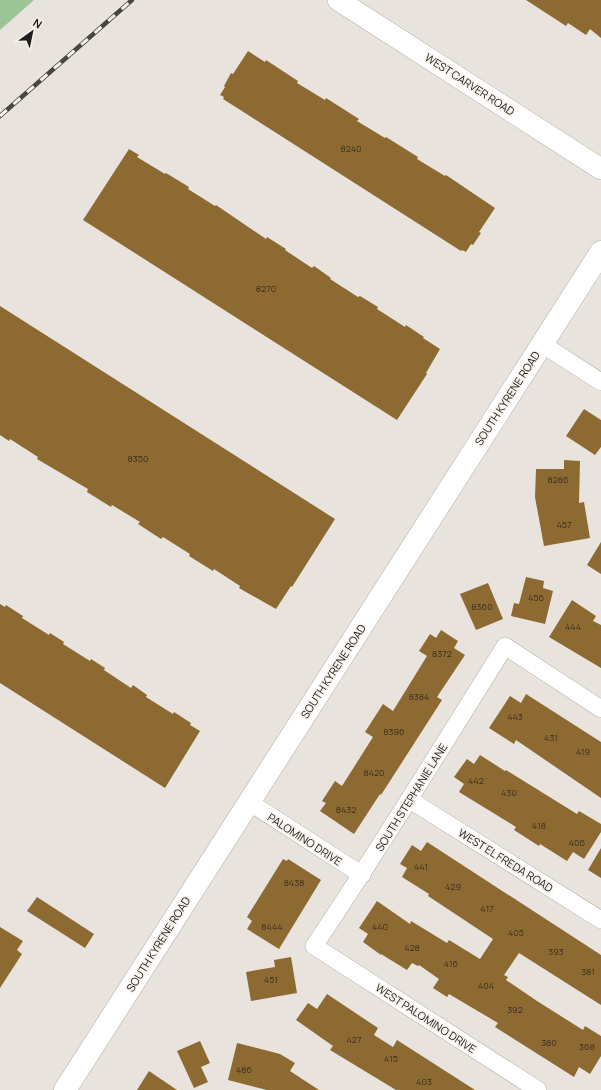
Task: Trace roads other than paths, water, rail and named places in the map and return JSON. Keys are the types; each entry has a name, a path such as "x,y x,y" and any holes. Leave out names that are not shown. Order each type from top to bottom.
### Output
{"main road":[{"name":"SOUTH KYRENE ROAD","path":"65,1090 601,252"}],"street":[{"name":"WEST CARVER ROAD","path":"338,0 601,169"},
{"path":"542,344 601,382"},
{"name":"SOUTH STEPHANIE LANE","path":"314,946 410,800 505,646 601,708"},
{"name":"WEST EL FREDA ROAD","path":"410,800 601,920"},
{"name":"PALOMINO DRIVE","path":"249,802 362,875"},
{"name":"WEST PALOMINO DRIVE","path":"314,946 538,1090"}],"railway":[{"path":"0,116 132,0"}]}
